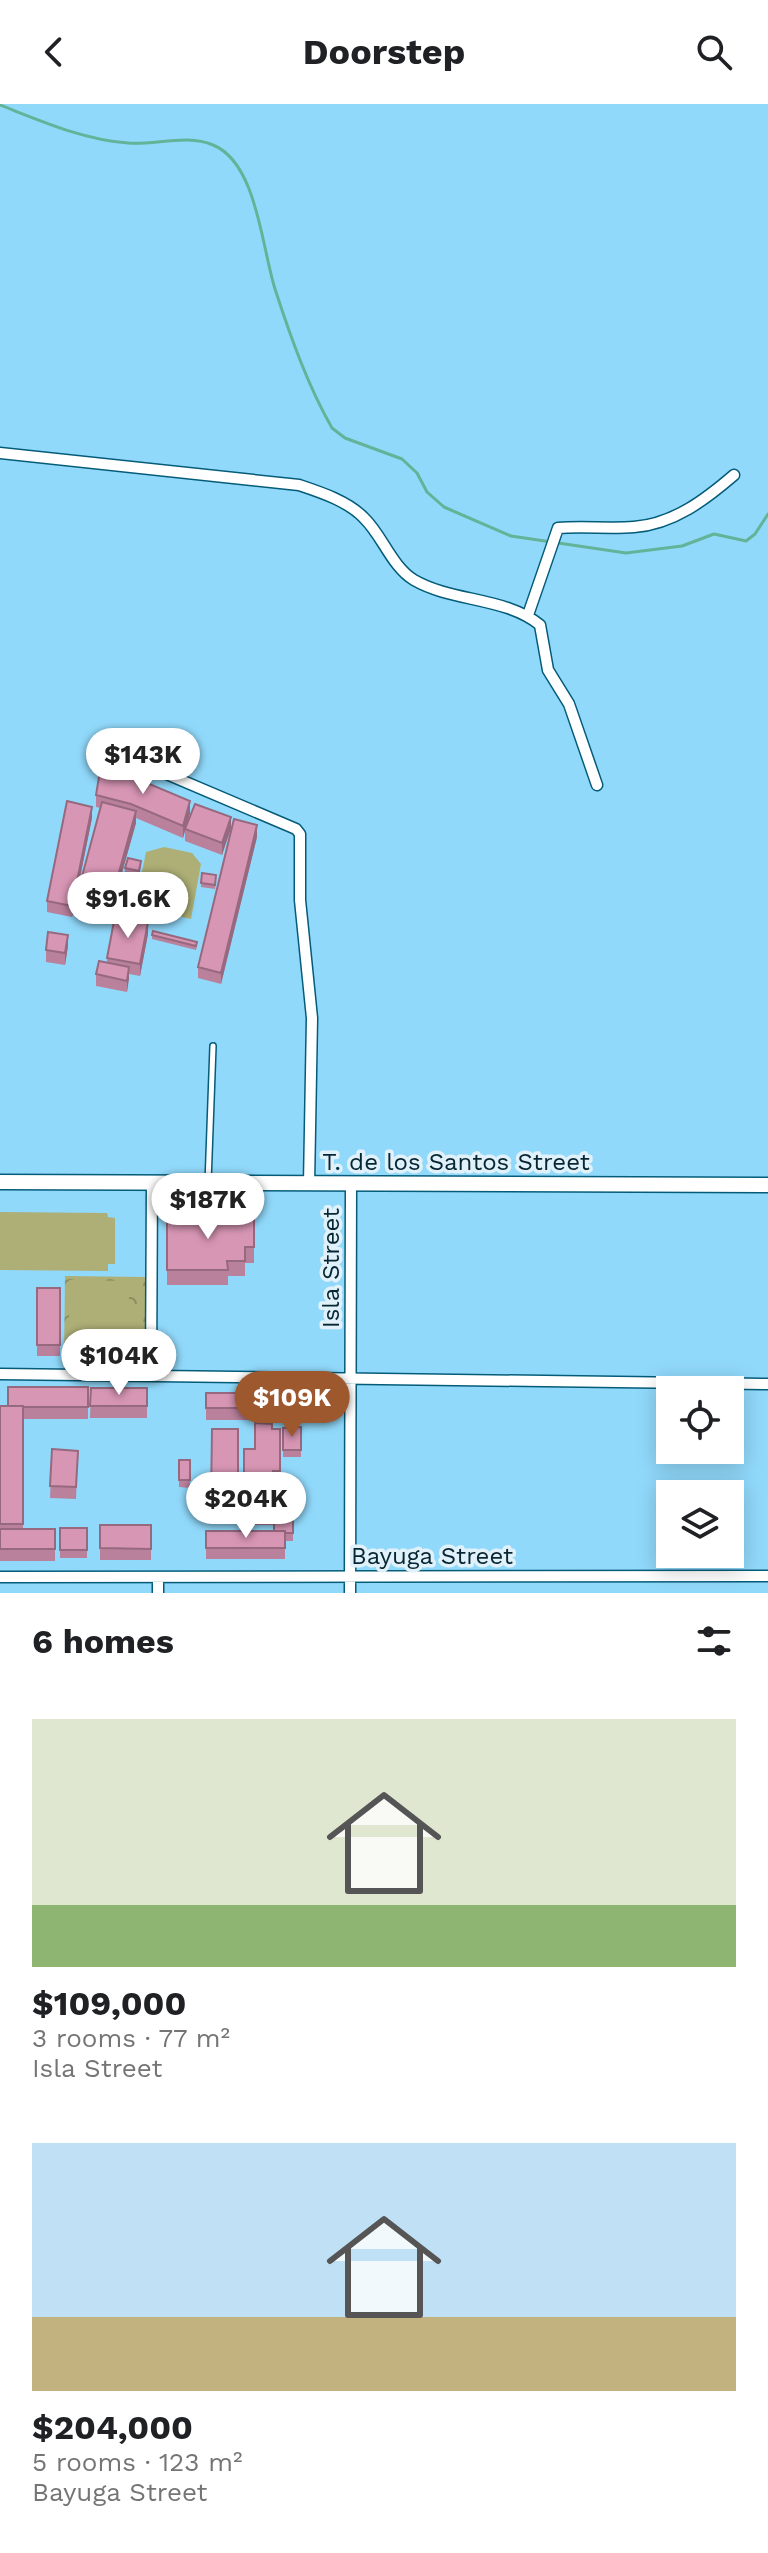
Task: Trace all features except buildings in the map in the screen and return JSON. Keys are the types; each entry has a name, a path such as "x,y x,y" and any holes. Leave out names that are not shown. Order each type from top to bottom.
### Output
{"main road":[{"name":"T. de los Santos Street","path":"0,1182 768,1185"}],"street":[{"path":"0,453 299,485 327,495 364,517 410,579 436,590 528,615 540,625 548,670 569,704 597,785"},
{"path":"528,615 558,528 635,527 664,520 700,504 734,475"},
{"path":"136,761 296,829 300,834 300,900 312,1018 309,1184"},
{"path":"151,1376 152,1183"},
{"name":"Isla Street","path":"350,1593 351,1184"},
{"path":"0,1374 768,1384"},
{"name":"Bayuga Street","path":"0,1577 768,1576"},
{"path":"158,1578 158,1593"}],"lane":[{"path":"208,1184 213,1046"}],"green space":[{"path":"164,847 192,853 201,864 191,919 135,907 146,852"},
{"path":"0,1212 107,1213 108,1217 115,1218 115,1264 108,1264 108,1271 0,1270"},
{"path":"65,1276 145,1277 145,1363 64,1362"},
{"path":"69,1280 129,1281 129,1343 69,1342"}],"waterway":[{"path":"0,105 95,138 128,143 193,140 213,145 228,155 249,189 288,327 308,379 332,428 345,438 402,459 417,473 427,492 444,507 511,536 626,553 682,546 714,534 746,541 755,534 768,514"}]}
